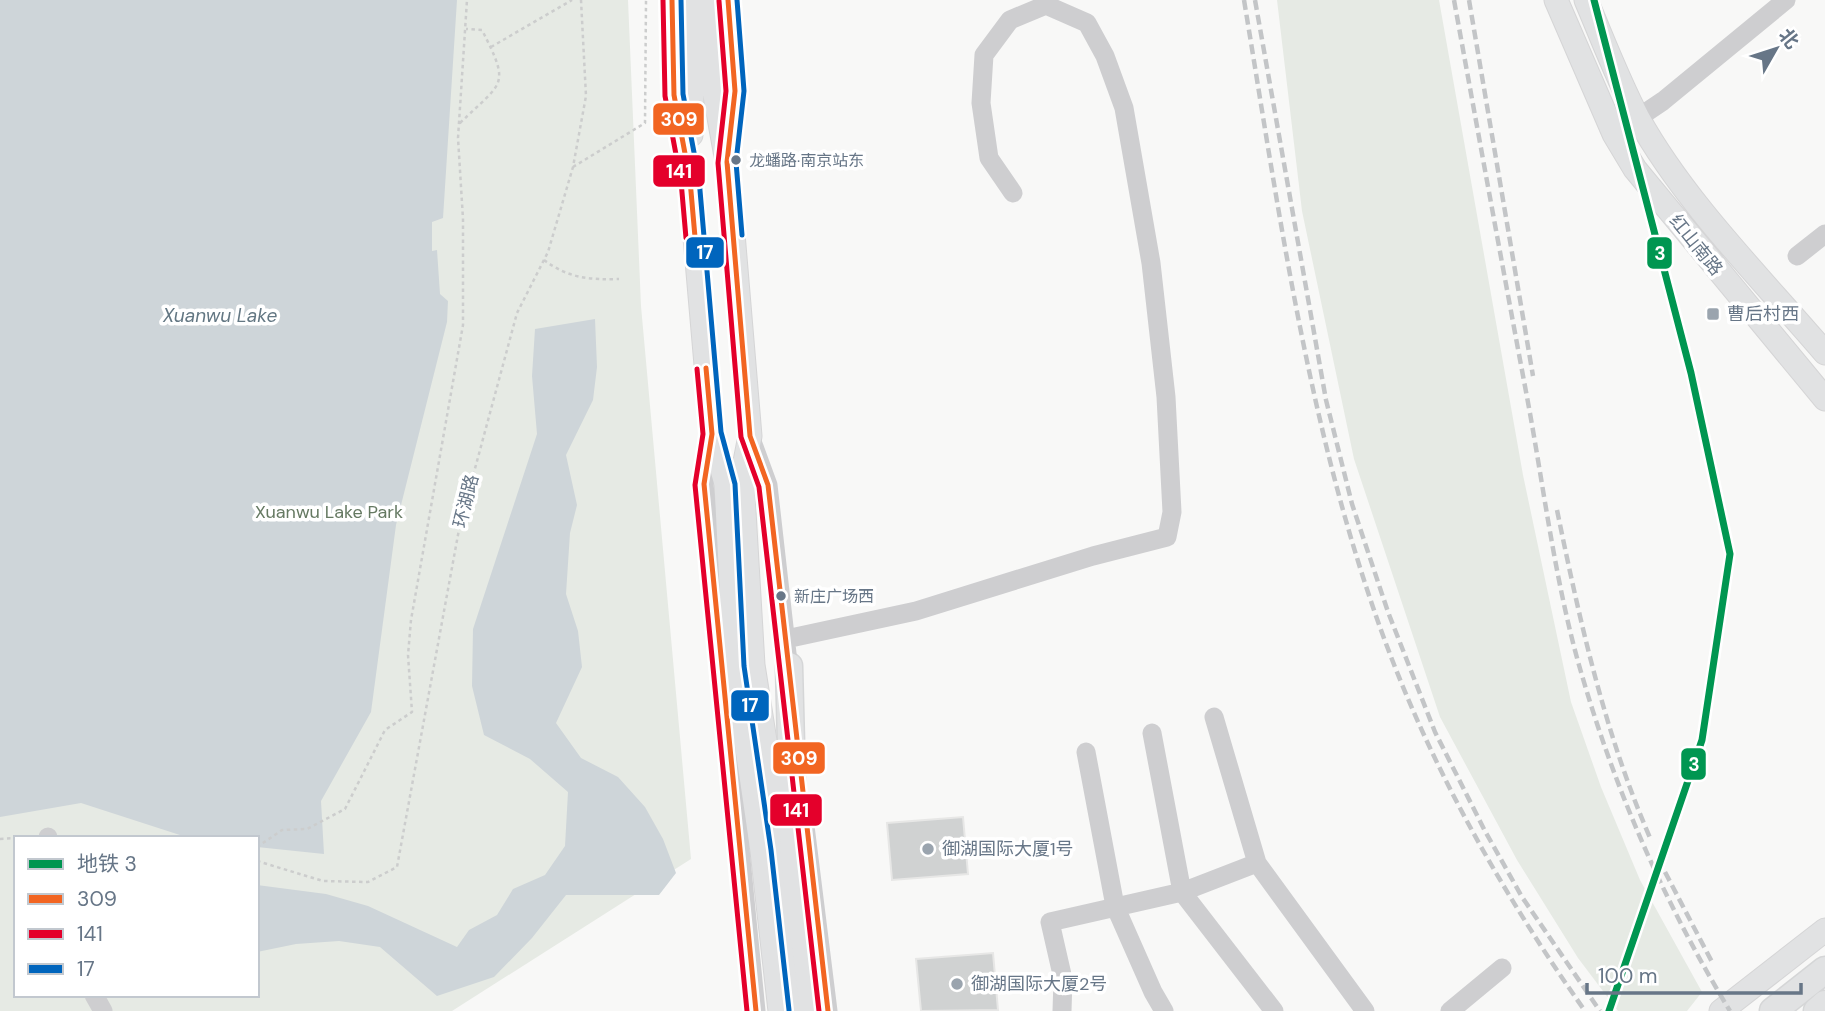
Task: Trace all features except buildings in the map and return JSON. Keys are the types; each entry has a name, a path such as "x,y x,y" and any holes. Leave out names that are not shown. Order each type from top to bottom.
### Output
{"highway":[{"path":"789,666 794,860 813,1011"},
{"path":"1773,1011 1825,970"},
{"path":"1817,1011 1825,1004"}],"main road":[{"path":"672,0 674,95 690,180 712,434 734,480 753,665 772,785 799,1011"},
{"path":"687,0 703,87 727,162"},
{"path":"690,180 703,87 708,0"},
{"path":"728,0 735,91 727,162 750,436 734,480 735,667 762,851 780,1011"},
{"name":"红山南路","path":"1556,0 1615,134 1635,169 1825,398"},
{"name":"红山南路","path":"1587,0 1639,119 1666,161 1736,251 1825,353"},
{"path":"1721,1011 1825,930"}],"street":[{"path":"1615,134 1639,119 1786,0"},
{"path":"786,639 904,614 1093,556 1167,537 1172,512 1166,397 1151,263 1124,108 1105,56 1087,23 1045,5 1010,20 984,55 981,103 989,158 1013,193"},
{"path":"1797,256 1825,234"},
{"path":"712,434 704,484 756,1011"},
{"path":"750,436 768,485 828,1011"},
{"path":"1214,717 1257,863 1365,1011"},
{"path":"1152,733 1182,892 1274,1011"},
{"path":"1086,752 1115,906 1164,1011"},
{"path":"1062,1011 1063,979 1050,922 1182,892 1257,863"},
{"path":"1450,1011 1502,968"}],"path":[{"path":"259,845 282,830 307,829 345,809 385,730 412,712 408,654 411,620 463,325 460,123 467,0"},
{"path":"491,47 572,0"},
{"name":"环湖路","path":"259,863 323,881 368,882 397,867 460,524 517,313 544,260 573,167 586,96 581,0"},
{"path":"573,167 645,122 646,0"},
{"path":"460,123 498,86 501,67 482,30 466,29"},
{"path":"544,260 561,272 580,278 619,279"}],"green space":[{"name":"Xuanwu Lake Park","path":"0,0 628,0 641,306 691,859 452,1011 0,1011"},
{"path":"1277,0 1439,0 1523,475 1571,702 1601,787 1640,880 1702,992 1687,1011 1618,1011 1578,958 1517,860 1440,717 1354,459 1302,211"}],"water":[{"name":"Xuanwu Lake","path":"0,0 457,0 443,218 432,222 432,251 437,250 440,294 448,301 447,322 396,525 371,712 321,801 324,854 259,847 259,836 183,836 81,803 0,817"},
{"path":"595,319 597,367 593,400 566,455 577,505 570,533 566,594 578,631 582,667 556,723 581,758 618,777 645,807 663,839 676,873 659,895 566,895 532,938 494,977 437,996 380,947 339,941 296,944 259,952 259,885 326,894 368,906 457,947 469,930 497,915 513,889 545,875 565,846 568,792 530,759 484,735 472,686 473,629 537,434 532,376 535,329"}],"railway":[{"path":"1244,0 1283,239 1315,397 1334,476 1381,630 1422,730 1470,827 1525,921 1585,1011"},
{"path":"1255,0 1326,400 1352,504 1388,612 1435,732 1485,831 1522,897 1600,1011"},
{"path":"1454,0 1557,570 1581,672 1610,761 1644,847 1684,930 1730,1011"},
{"path":"1469,0 1533,376"},
{"path":"1557,510 1595,678 1620,760 1651,840"},
{"path":"1665,872 1712,962"}],"metro line":[{"name":"3","path":"1594,0 1691,373 1730,554 1702,740 1609,1011"}],"transit line":[{"name":"141","path":"663,0 665,96 681,181 686,238"},
{"name":"309","path":"672,0 674,95 690,180 695,237"},
{"name":"17","path":"681,0 683,94 699,179 721,432 735,484 744,666 771,850 789,1010"},
{"name":"309","path":"728,0 735,91 727,162 750,436 768,485 828,1011"},
{"name":"17","path":"737,0 744,91 736,162 742,235"},
{"name":"141","path":"719,1 726,91 718,163 741,437 759,487 819,1011"},
{"name":"309","path":"706,368 712,434 704,484 756,1011"},
{"name":"141","path":"697,369 703,434 695,485 747,1011"}],"place":[{"name":"龙蟠路·南京站东","path":"736,160"},
{"name":"曹后村西","path":"1713,314"},
{"name":"新庄广场西","path":"781,596"},
{"name":"御湖国际大厦1号","path":"928,849"},
{"name":"御湖国际大厦2号","path":"957,984"}]}
